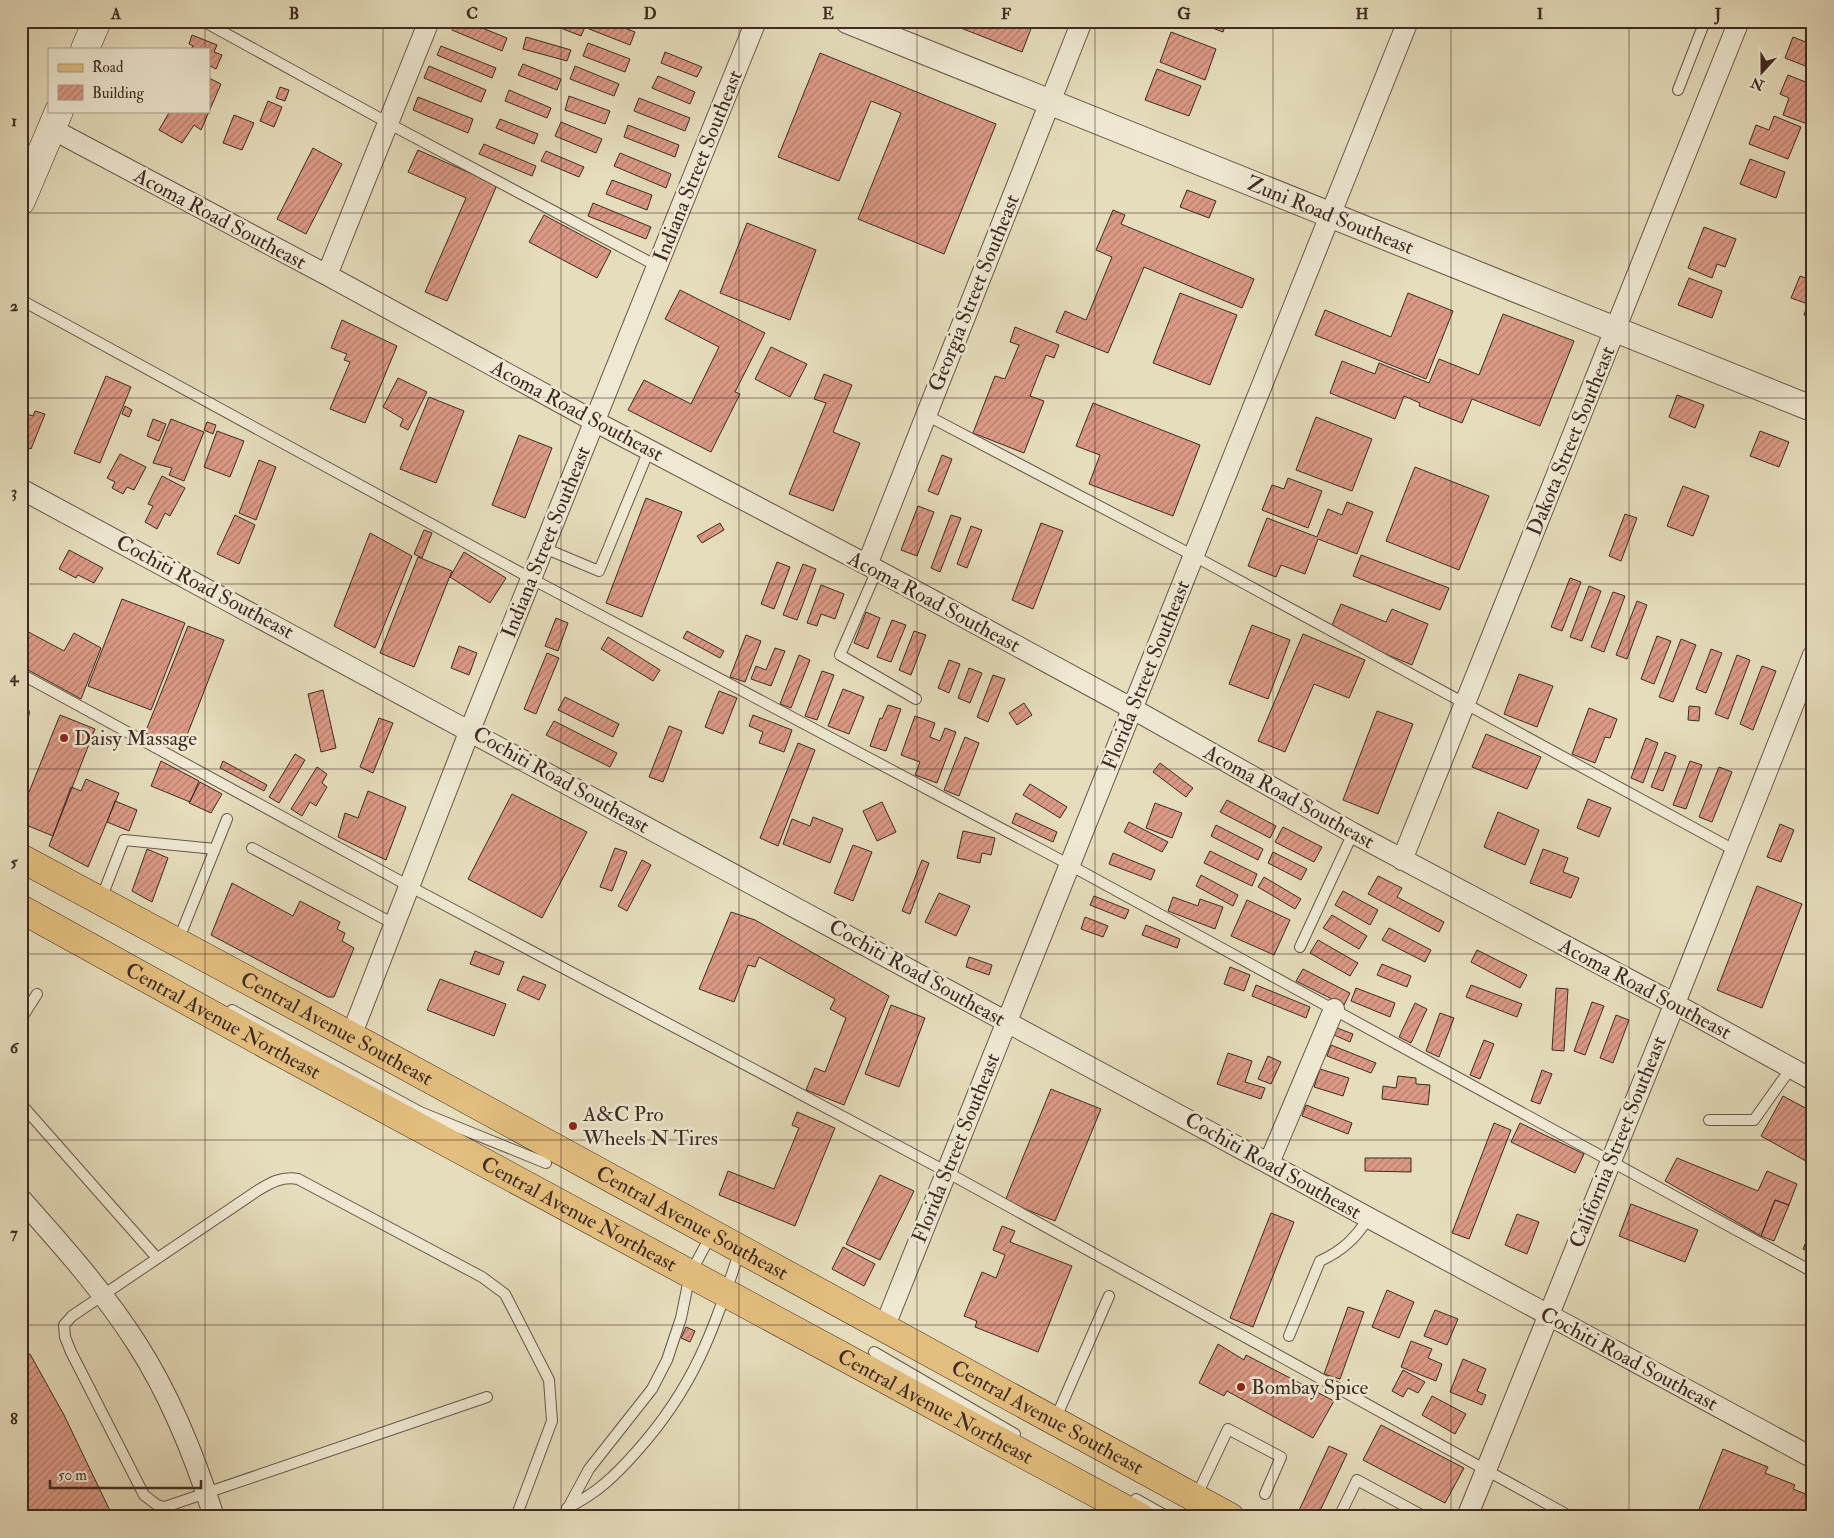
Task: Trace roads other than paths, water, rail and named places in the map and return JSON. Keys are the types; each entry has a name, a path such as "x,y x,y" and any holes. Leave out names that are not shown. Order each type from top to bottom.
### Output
{"main road":[{"path":"85,48 97,21"},
{"path":"21,201 56,120"},
{"name":"Central Avenue Southeast","path":"21,858 351,1036 740,1250 879,1340 1055,1421 1230,1517"},
{"name":"Central Avenue Northeast","path":"21,909 726,1294 1140,1517"}],"street":[{"path":"327,275 429,21"},
{"name":"Indiana Street Southeast","path":"351,1036 470,730 756,21"},
{"name":"Zuni Road Southeast","path":"848,21 1813,409"},
{"name":"Georgia Street Southeast","path":"872,568 926,414 1082,21"},
{"name":"Florida Street Southeast","path":"879,1340 1408,21"},
{"name":"Dakota Street Southeast","path":"1402,860 1739,21"},
{"name":"Acoma Road Southeast","path":"56,120 327,275 594,421 1133,709 1402,860 1675,1004 1813,1080"},
{"name":"Cochiti Road Southeast","path":"21,488 1813,1458"},
{"name":"California Street Southeast","path":"1466,1517 1610,1159 1675,1004 1813,655"},
{"path":"1269,1163 1334,1009"},
{"path":"21,1199 102,1296 138,1345 156,1376 192,1454 214,1517"}],"lane":[{"path":"203,21 388,123 657,266"},
{"path":"1678,90 1705,21"},
{"path":"21,300 532,579 1070,865 1610,1159 1813,1272"},
{"path":"926,414 1194,556 1736,851"},
{"path":"544,548 599,571 649,450"},
{"path":"872,568 840,655 916,699"},
{"path":"21,674 408,886 947,1173 1571,1517"},
{"path":"21,711 24,713 21,721"},
{"path":"178,943 227,819"},
{"path":"1300,947 1353,833"},
{"path":"100,900 124,840 215,849"},
{"path":"252,848 394,924"},
{"name":"Central Avenue Northeast","path":"21,899 181,985"},
{"path":"21,1019 37,994"},
{"name":"Central Avenue Northeast","path":"226,1007 420,1112 546,1164"},
{"path":"1709,1120 1754,1120 1792,1068"},
{"path":"21,1104 157,1258"},
{"path":"487,1398 165,1507 157,1505 144,1495 65,1337 64,1325 72,1316 276,1180 289,1178 313,1186 497,1286 505,1294 549,1380 552,1421 516,1517"},
{"path":"1289,1336 1320,1261 1336,1254 1357,1236 1369,1217"},
{"path":"565,1513 590,1468 652,1389 667,1360 681,1318 690,1274 711,1234"},
{"path":"565,1513 591,1496 624,1466 664,1422 689,1382 705,1350 740,1250"},
{"path":"1055,1421 1109,1296"},
{"name":"Central Avenue Northeast","path":"879,1340 1023,1438"},
{"path":"1196,1498 1228,1429 1281,1456 1265,1494"},
{"path":"1339,1517 1356,1480 1425,1517"},
{"path":"1125,1494 1168,1517"}],"place":[{"name":"Daisy Massage","path":"64,738"},
{"name":"A&C Pro Wheels N Tires","path":"573,1126"},
{"name":"Bombay Spice","path":"1241,1387"}]}
